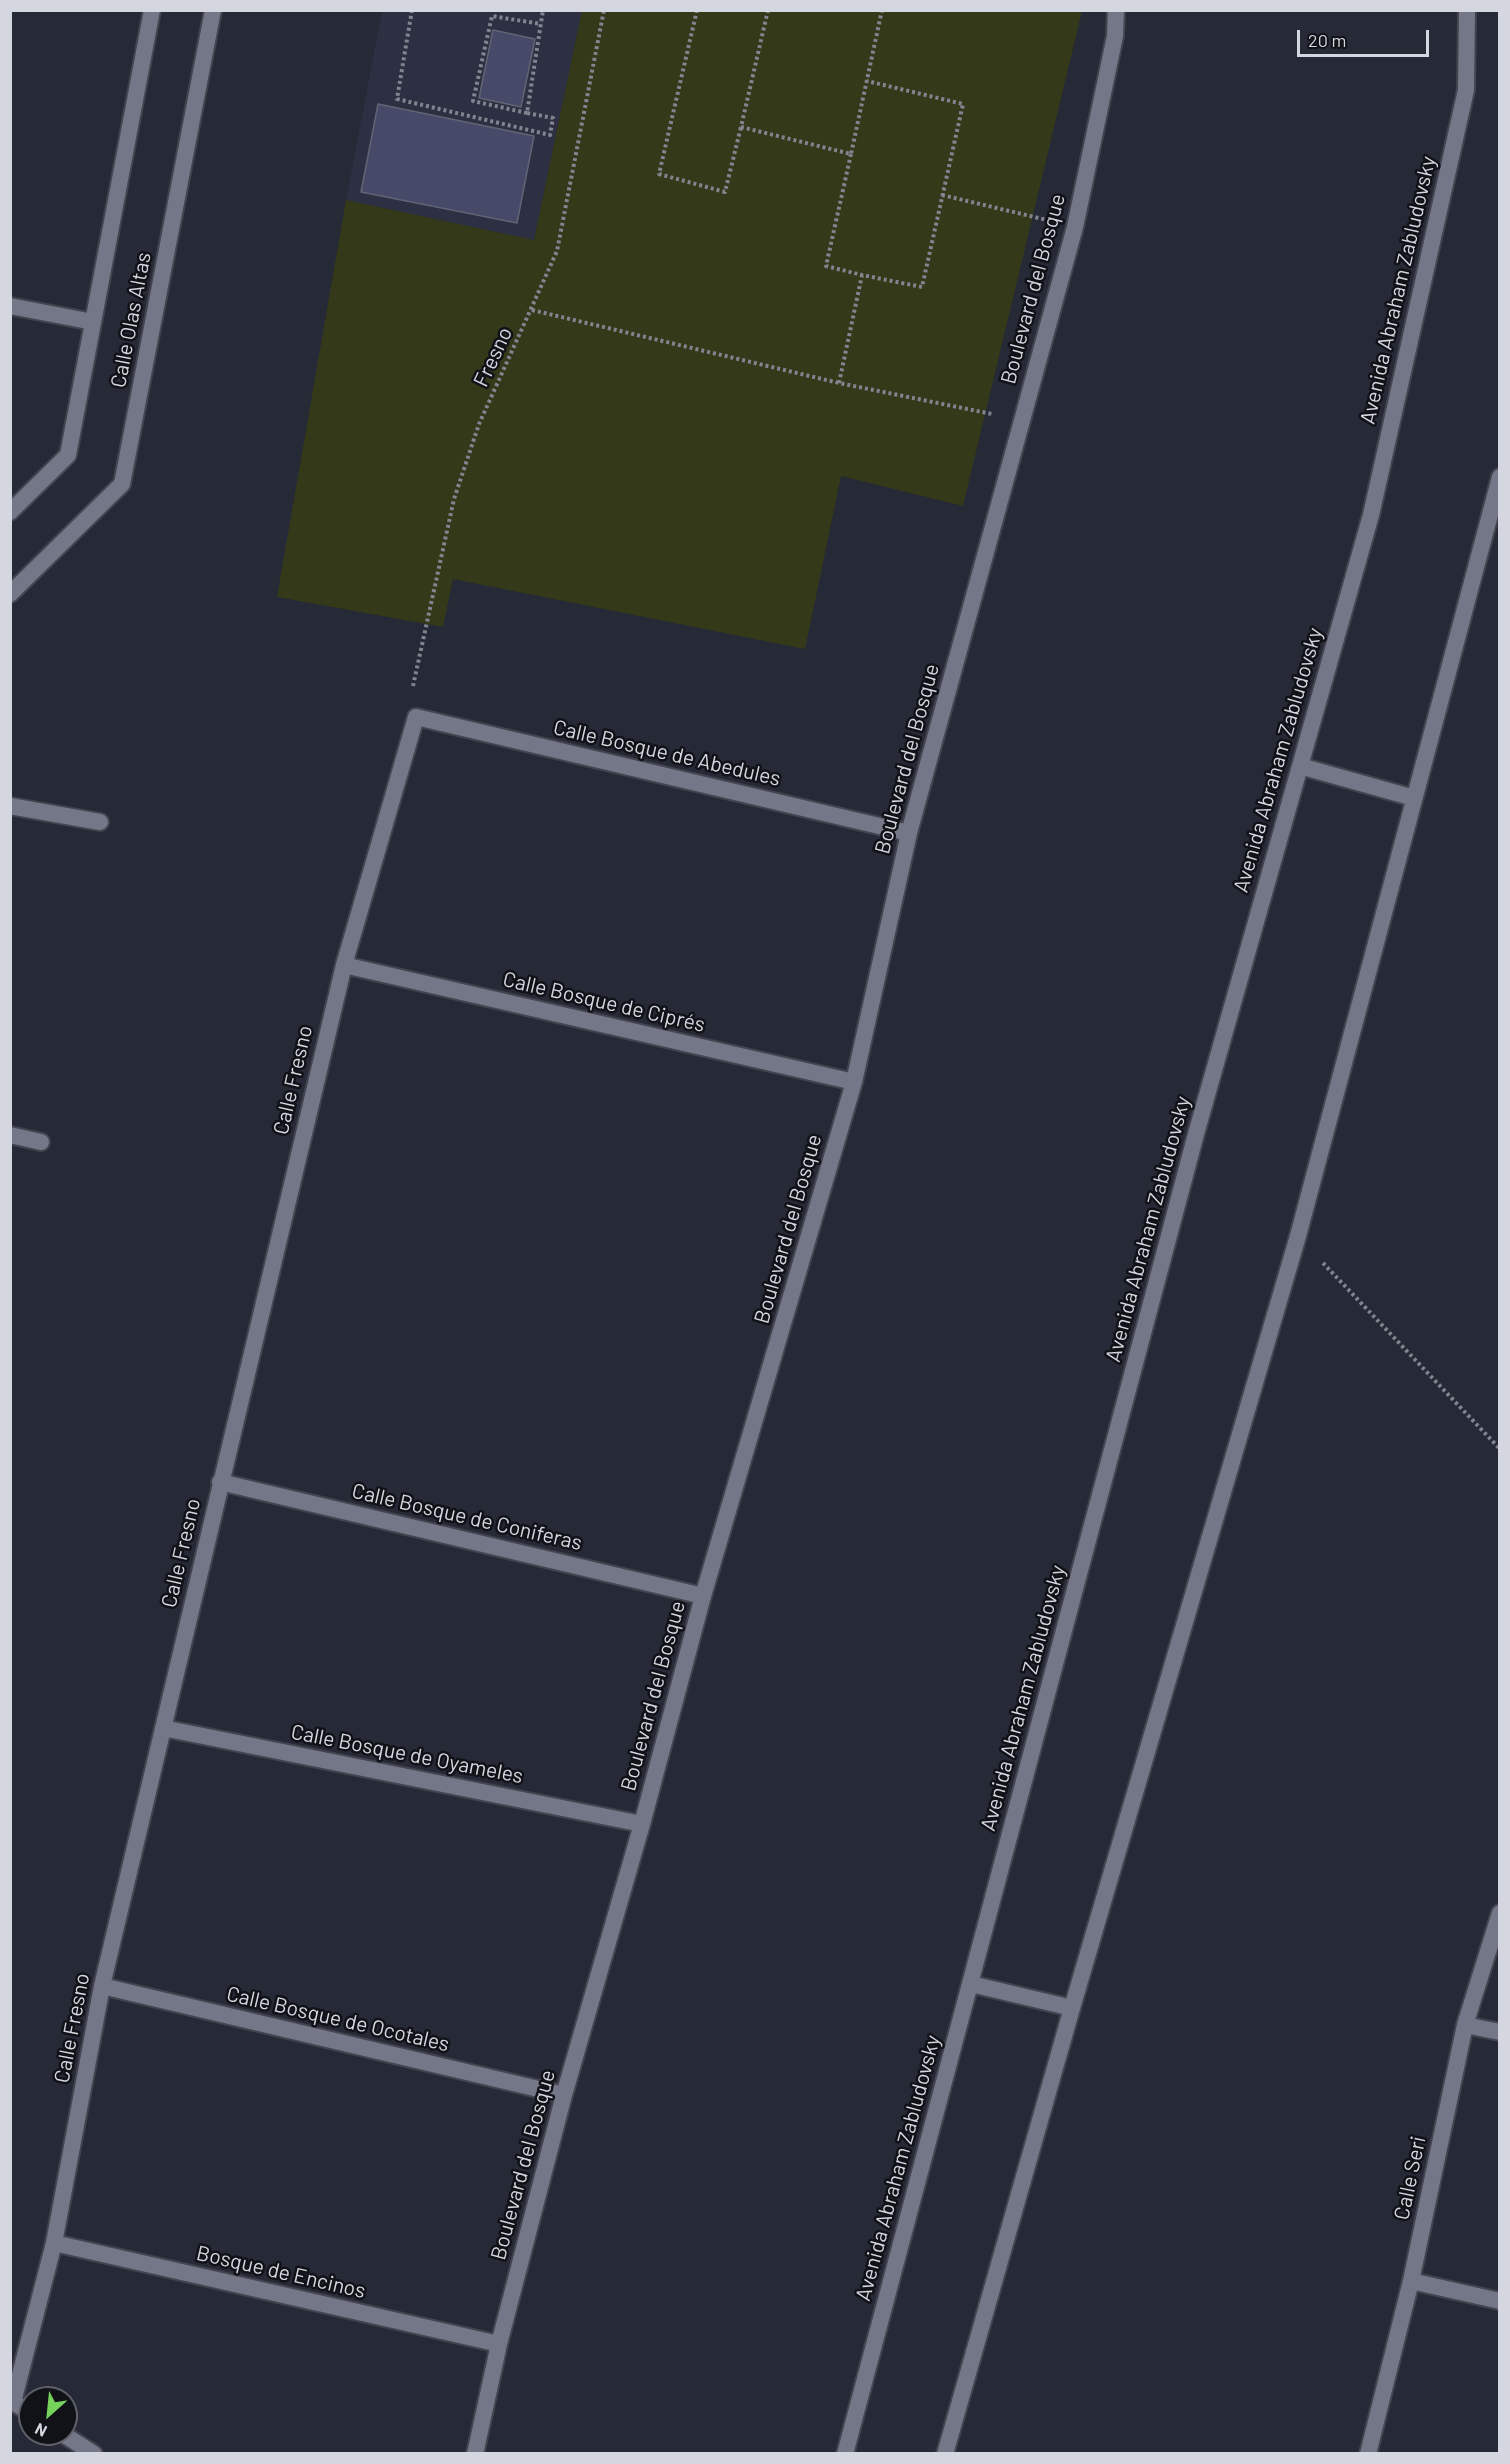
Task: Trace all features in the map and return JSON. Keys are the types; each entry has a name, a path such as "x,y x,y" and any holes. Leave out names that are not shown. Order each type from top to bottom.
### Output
{"street":[{"name":"Calle Olas Altas","path":"10,512 68,456 152,10"},
{"name":"Calle Olas Altas","path":"10,594 122,484 213,10"},
{"name":"Boulevard del Bosque","path":"475,2454 499,2344 564,2095 642,1824 703,1596 854,1082 909,833 1075,227 1114,36 1116,10"},
{"name":"Avenida Abraham Zabludovsky","path":"845,2454 1196,1134 1371,515 1466,90 1467,10"},
{"path":"10,306 93,322"},
{"path":"945,2454 1072,2008 1298,1236 1500,477"},
{"name":"Calle Bosque de Abedules","path":"416,717 909,833"},
{"name":"Calle Fresno","path":"12,2403 54,2243 102,1986 220,1482 344,965 416,717"},
{"path":"1300,766 1414,798"},
{"path":"10,806 100,822"},
{"name":"Calle Bosque de Ciprés","path":"344,965 854,1082"},
{"path":"10,1135 41,1142"},
{"name":"Calle Bosque de Coniferas","path":"220,1482 703,1596"},
{"name":"Calle Bosque de Oyameles","path":"164,1728 642,1824"},
{"name":"Calle Seri","path":"1368,2454 1411,2281 1465,2025 1500,1912"},
{"path":"970,1984 1072,2008"},
{"name":"Calle Bosque de Ocotales","path":"102,1986 564,2095"},
{"path":"1465,2025 1500,2032"},
{"name":"Bosque de Encinos","path":"54,2243 499,2344"},
{"path":"1411,2281 1500,2301"},
{"path":"78,2444 94,2454"}],"path":[{"path":"412,10 397,99 550,135 553,118 473,101 492,16 541,24"},
{"path":"526,113 543,10"},
{"name":"Fresno","path":"416,717 413,688 454,499 479,424 557,251 604,10"},
{"path":"697,10 658,174 725,192 768,10"},
{"path":"867,81 963,104 922,287 862,276 826,266 882,10"},
{"path":"741,127 851,154"},
{"path":"942,195 1075,227"},
{"path":"839,383 862,276"},
{"path":"532,310 839,383 1022,420"},
{"path":"1298,1236 1500,1449"}],"shaded area":[{"path":"382,11 582,11 534,240 346,200"}],"green space":[{"path":"582,10 1082,11 963,506 841,476 805,649 453,579 443,627 277,597 346,200 534,240"}],"building":[{"path":"493,30 535,39 521,107 479,98"},
{"path":"378,104 534,136 517,223 361,192"}]}
